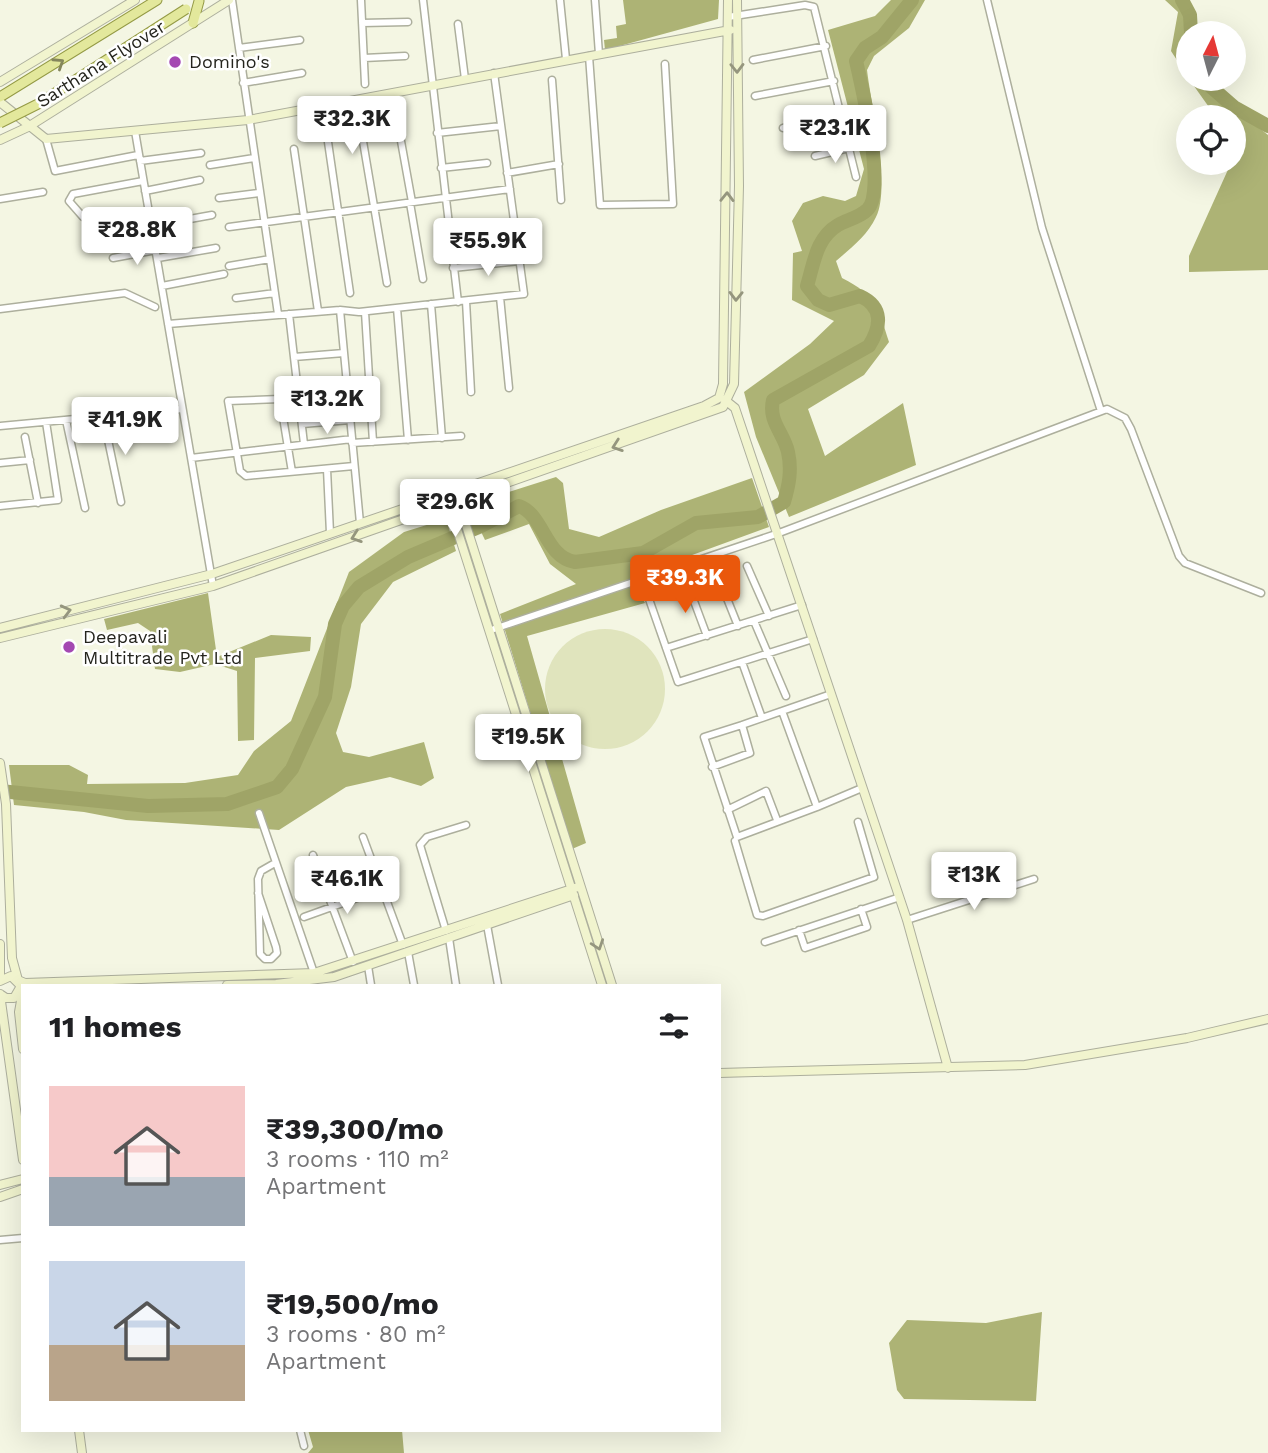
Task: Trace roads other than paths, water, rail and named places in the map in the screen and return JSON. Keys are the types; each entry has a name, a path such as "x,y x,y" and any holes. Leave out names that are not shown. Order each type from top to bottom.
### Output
{"main road":[{"name":"Sarthana Flyover","path":"0,99 157,0"},
{"name":"Sarthana Flyover","path":"0,122 38,104 200,0"},
{"path":"193,23 200,0"}],"street":[{"path":"0,82 135,0"},
{"path":"0,140 27,127 230,0 278,314"},
{"path":"361,0 365,84"},
{"path":"423,0 453,268 462,301 471,392"},
{"path":"561,0 566,59"},
{"path":"595,0 599,54"},
{"path":"728,0 733,16"},
{"path":"0,628 212,574 704,406 719,398 723,384 732,30 737,0"},
{"path":"987,0 1042,228 1101,411"},
{"path":"733,16 805,5 814,7 826,46 856,177"},
{"path":"362,23 408,22"},
{"path":"458,24 465,79"},
{"path":"0,99 27,127 46,139 135,131 248,120 732,30"},
{"path":"0,638 213,586 716,412 728,401 734,384 738,220 732,30"},
{"path":"239,48 300,40"},
{"path":"753,60 826,46"},
{"path":"364,58 405,56"},
{"path":"589,56 600,205 673,205 665,64"},
{"path":"243,83 302,73"},
{"path":"168,324 318,311 365,312 524,294 494,74"},
{"path":"552,80 561,201"},
{"path":"755,96 834,81"},
{"path":"356,100 387,283"},
{"path":"783,128 842,116"},
{"path":"397,119 422,279"},
{"path":"437,133 501,126"},
{"path":"135,131 213,586"},
{"path":"46,139 55,171 139,158 201,153"},
{"path":"328,142 350,293"},
{"path":"815,156 849,148"},
{"path":"294,149 318,311"},
{"path":"210,165 254,158"},
{"path":"441,169 487,163"},
{"path":"507,173 559,164"},
{"path":"145,191 200,180"},
{"path":"83,217 69,201 73,194 143,181"},
{"path":"229,227 510,189"},
{"path":"0,199 43,191"},
{"path":"219,198 259,193"},
{"path":"151,226 212,215"},
{"path":"99,226 149,217"},
{"path":"449,235 515,227"},
{"path":"158,258 216,248"},
{"path":"113,258 156,250"},
{"path":"229,266 270,259"},
{"path":"453,268 520,261"},
{"path":"162,286 223,274"},
{"path":"0,309 125,293 155,307"},
{"path":"236,298 275,293"},
{"path":"500,297 509,388"},
{"path":"431,304 442,438"},
{"path":"397,308 408,440"},
{"path":"340,310 360,523"},
{"path":"365,312 373,442"},
{"path":"289,314 304,444"},
{"path":"294,357 344,353"},
{"path":"298,391 347,387"},
{"path":"292,472 279,398 229,400 226,404 243,475 292,472 354,466"},
{"path":"719,398 728,401 735,408 762,484 906,920 948,1068"},
{"path":"0,426 182,409"},
{"path":"494,630 642,579 1107,409 1125,418 1131,429 1179,556 1185,563 1261,593"},
{"path":"103,416 121,502"},
{"path":"66,420 85,508"},
{"path":"302,424 350,420"},
{"path":"0,506 55,501 59,496 46,422"},
{"path":"191,458 304,444 461,436"},
{"path":"25,437 38,503"},
{"path":"0,463 30,460"},
{"path":"327,468 330,533"},
{"path":"455,491 454,503 602,984"},
{"path":"445,494 454,503"},
{"path":"747,566 769,616"},
{"path":"718,576 738,626"},
{"path":"642,579 678,682 813,639"},
{"path":"688,585 707,636"},
{"path":"666,648 802,605"},
{"path":"754,621 786,696"},
{"path":"742,662 762,718"},
{"path":"831,694 704,737 712,767 737,837 862,788"},
{"path":"782,711 817,807"},
{"path":"712,767 750,753 742,724"},
{"path":"0,763 6,804 8,911 12,958 21,988"},
{"path":"727,810 766,791 777,820"},
{"path":"259,813 275,863 320,975"},
{"path":"735,841 760,916 870,881 874,874 858,822"},
{"path":"456,984 448,934 420,845 427,837 466,825"},
{"path":"863,839 877,836"},
{"path":"363,837 405,949 414,984"},
{"path":"313,855 353,962"},
{"path":"258,892 276,947 277,953 271,959 265,959 260,954 258,892 258,874 275,863"},
{"path":"906,920 1034,879"},
{"path":"304,917 382,889"},
{"path":"448,934 488,925 575,892"},
{"path":"320,975 353,962 405,949 575,892"},
{"path":"575,892 612,984"},
{"path":"765,942 897,898"},
{"path":"799,930 805,948 867,927 861,909"},
{"path":"488,925 498,984"},
{"path":"0,944 0,979 8,976 36,984 277,982"},
{"path":"244,984 277,982 368,966 405,949"},
{"path":"368,966 371,984"},
{"path":"0,994 10,999 21,991"},
{"path":"0,994 21,1146"},
{"path":"21,997 21,1030"},
{"path":"721,1073 1026,1065 1186,1038 1268,1019"},
{"path":"0,1185 21,1180"},
{"path":"0,1197 21,1190"},
{"path":"0,1240 21,1237"},
{"path":"79,1432 82,1453"},
{"path":"300,1432 304,1446"}],"waterway":[{"path":"0,791 148,806 227,804 277,787 292,769 325,697 335,624 343,606 359,587 408,557 481,526 519,506 534,518 557,552 565,559 575,562 643,553 696,523 758,517 784,502 789,459 786,445 774,421 773,400 869,346 878,325 877,312 860,296 829,305 818,300 807,286 817,252 825,237 838,225 867,210 873,200 874,162 856,61 865,48 882,37 912,0"},
{"path":"1182,0 1190,21"},
{"path":"1216,91 1234,107 1268,126"}],"place":[{"name":"Domino's","path":"175,62"},
{"name":"Deepavali Multitrade Pvt Ltd","path":"69,647"}]}
